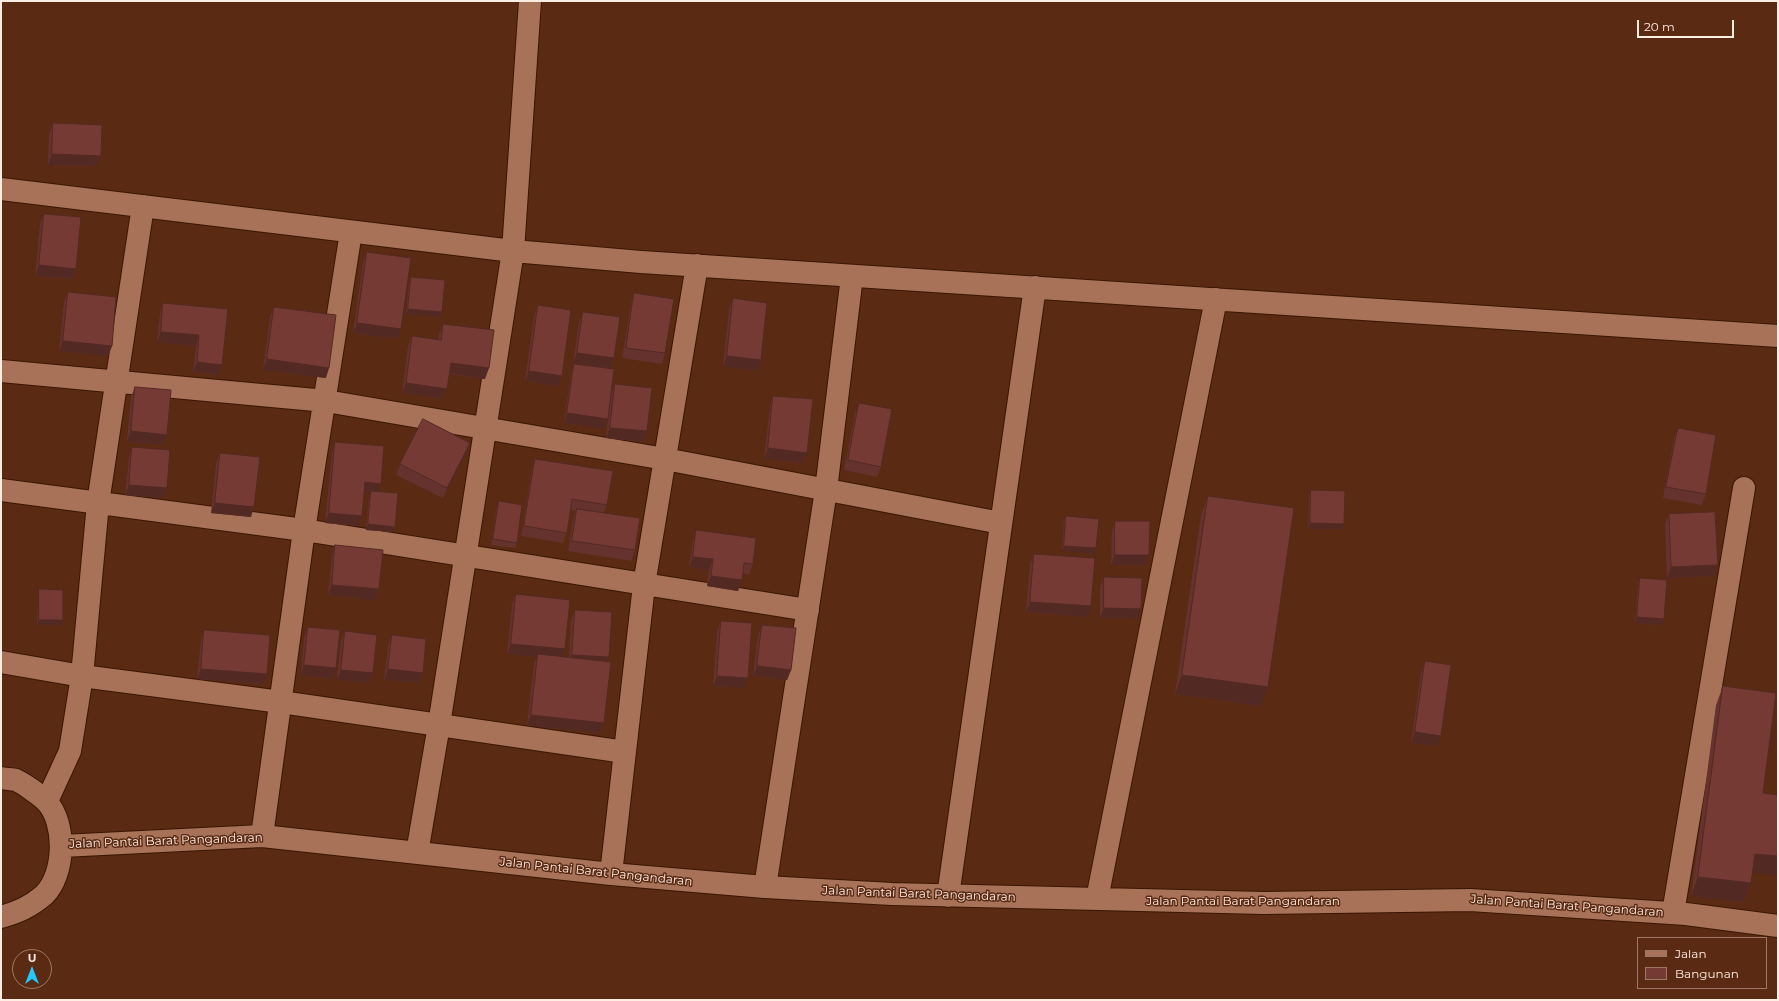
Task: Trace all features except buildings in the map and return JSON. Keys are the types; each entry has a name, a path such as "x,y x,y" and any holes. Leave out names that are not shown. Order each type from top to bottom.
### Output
{"street":[{"path":"417,853 466,556 513,251 530,1"},
{"path":"1,189 513,251 697,266 1778,336"},
{"path":"47,801 70,751 82,676 98,503 143,206"},
{"path":"262,836 304,530 326,400 351,232"},
{"path":"611,874 644,585 697,266"},
{"path":"766,887 826,490 852,276"},
{"path":"948,896 1035,287"},
{"path":"1097,899 1216,299"},
{"path":"1,371 326,400 485,429 665,459 1001,523"},
{"path":"1673,914 1744,488"},
{"path":"1,490 304,530 808,610"},
{"path":"1,662 82,676 281,702 625,752"},
{"path":"1,778 17,781 47,801 56,818 62,846 58,871 45,894 24,910 1,917"},
{"name":"Jalan Pantai Barat Pangandaran","path":"62,846 262,836 611,874 766,887 948,896 1264,903 1470,900 1673,914 1778,926"}]}
